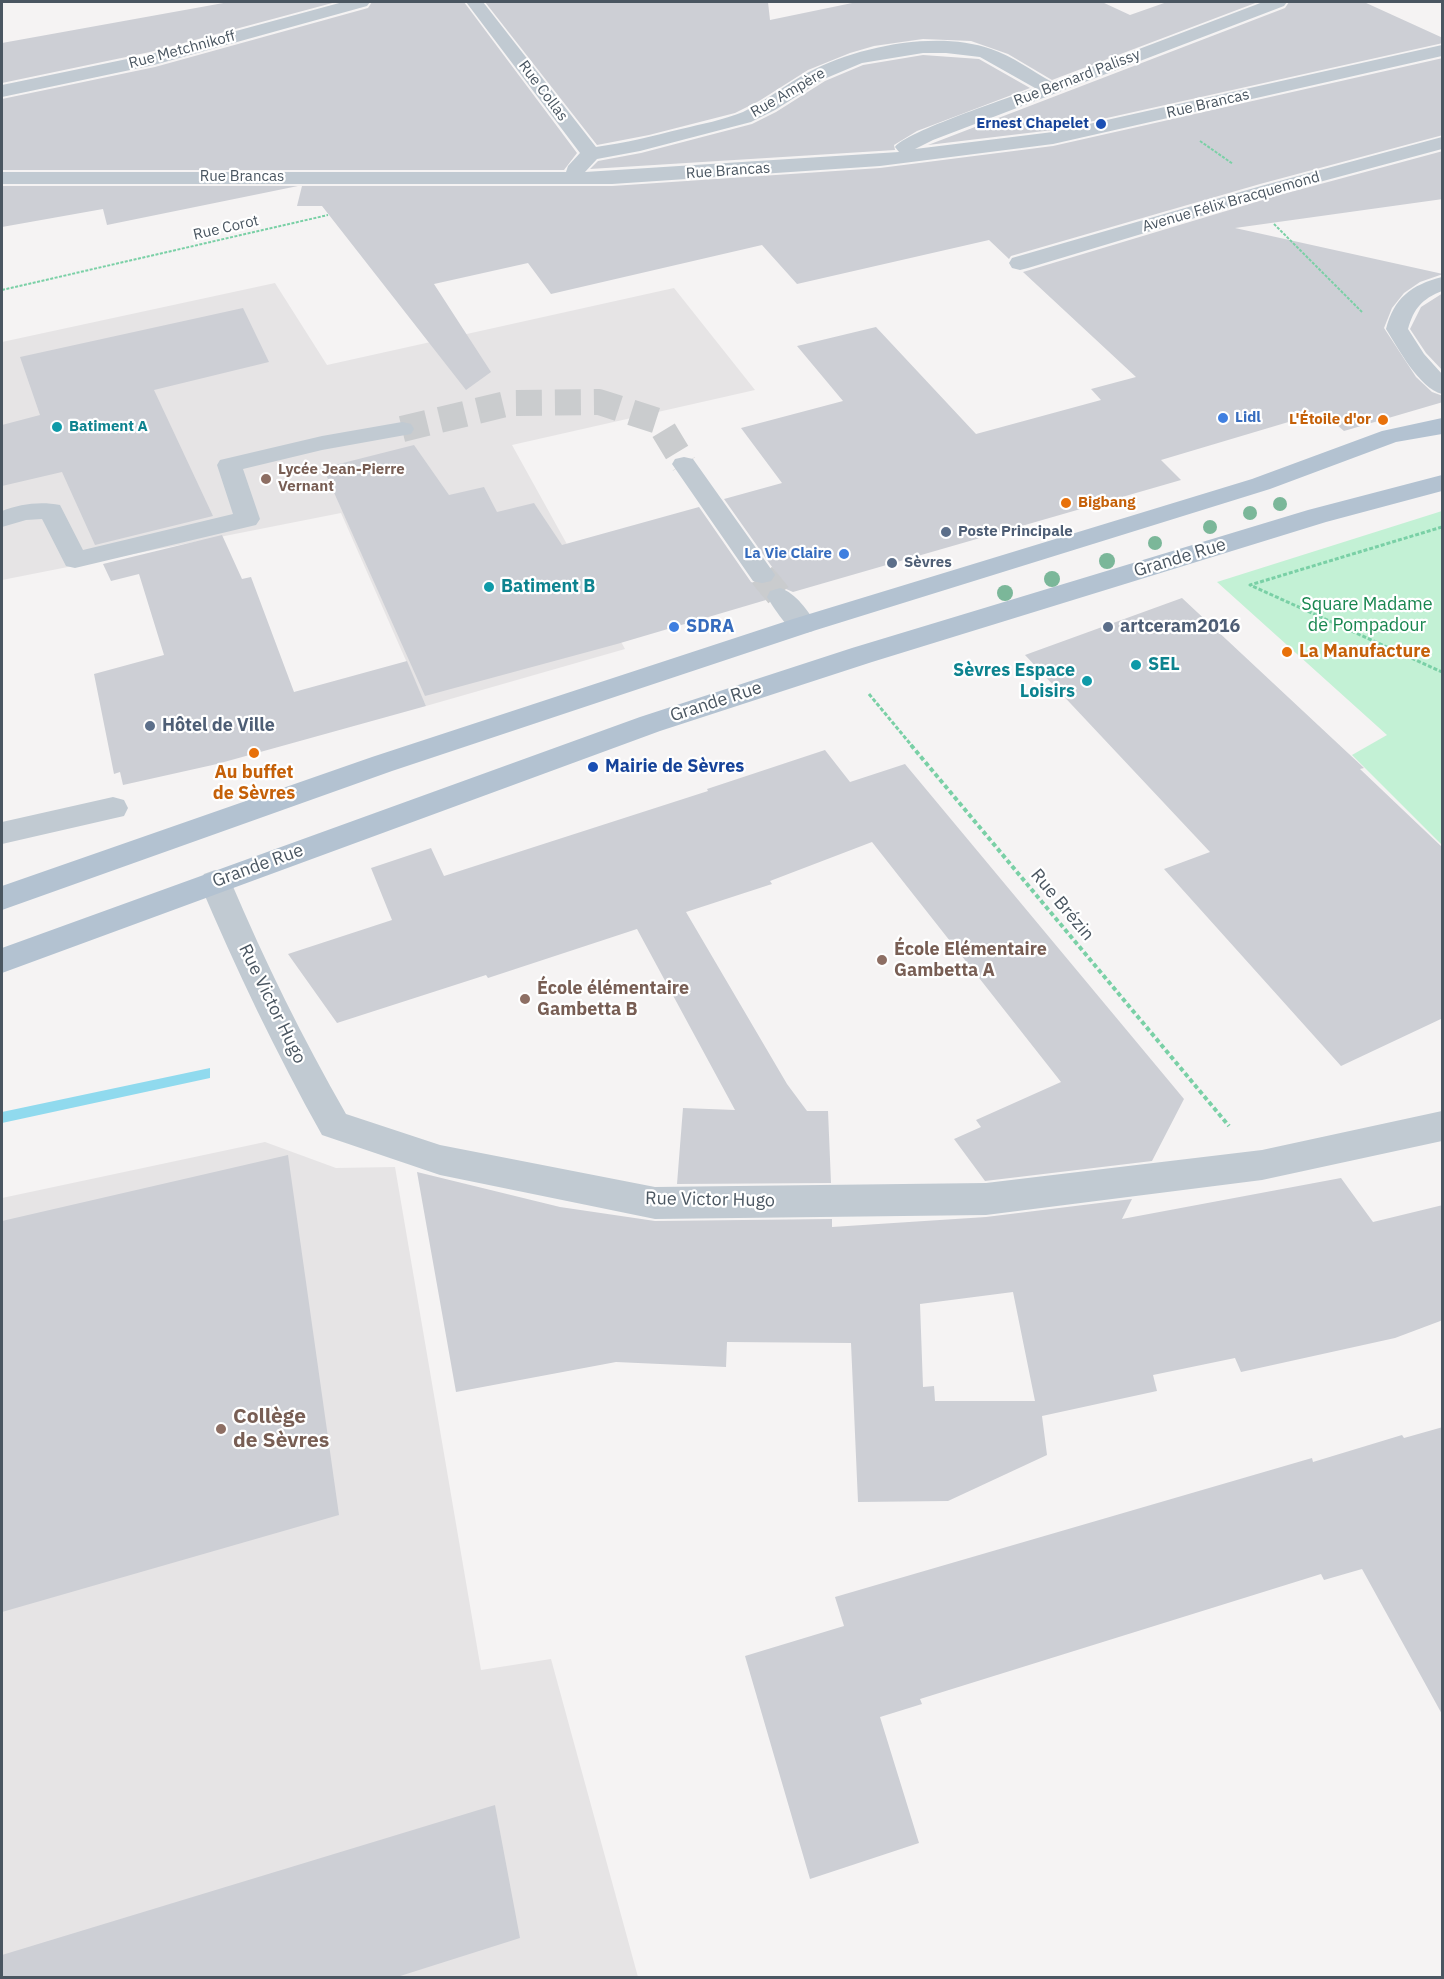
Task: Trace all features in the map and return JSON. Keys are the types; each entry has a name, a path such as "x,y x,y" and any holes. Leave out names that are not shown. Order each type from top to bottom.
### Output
{"main road":[{"path":"2,898 382,764 803,625 1261,484 1391,436 1441,432"},
{"name":"Grande Rue","path":"2,961 222,896 650,724 842,661 1317,516 1443,483"}],"street":[{"name":"Rue Metchnikoff","path":"2,91 154,59 361,2"},
{"name":"Rue Collas","path":"474,2 591,154"},
{"name":"Rue Bernard Palissy","path":"880,160 926,136 1278,2"},
{"name":"Rue Ampère","path":"591,154 623,150 750,116 818,74 854,60 888,52 941,47 975,49 996,58 1049,88"},
{"name":"Rue Brancas","path":"2,178 567,178 699,174 880,160 1053,138 1443,51"},
{"name":"Avenue Félix Bracquemond","path":"1020,263 1268,190 1443,143"},
{"path":"567,178 591,154"},
{"path":"1443,285 1421,291 1402,310 1397,329 1415,358 1443,387"},
{"path":"2,519 23,512 51,511 75,560 247,519 229,465 322,443 402,429"},
{"path":"684,464 762,575"},
{"path":"780,597 803,625"},
{"path":"2,833 113,808"},
{"name":"Rue Victor Hugo","path":"222,896 248,959 290,1046 334,1125 440,1160 655,1203 986,1199 1262,1165 1443,1126"}],"path":[{"path":"1200,141 1233,165"},
{"path":"1247,198 1370,319 1397,329"},
{"name":"Rue Corot","path":"2,290 338,213"},
{"path":"1443,527 1250,585 1443,672"},
{"name":"Rue Brézin","path":"842,661 1262,1165"}],"shaded area":[{"name":"Lycée Jean-Pierre Vernant","path":"275,283 327,365 674,288 755,390 512,445 625,649 426,706 341,513 2,580 2,342"},
{"name":"Collège de Sèvres","path":"265,1142 336,1168 395,1167 481,1670 551,1659 638,1977 2,1977 2,1198"}],"green space":[{"name":"Square Madame de Pompadour","path":"1442,511 1442,845 1352,755 1387,735 1217,582"}],"water":[{"path":"210,1068 210,1078 2,1123 2,1112"}],"building":[{"path":"229,2 336,2 150,52 2,83 2,43"},
{"path":"372,2 464,2 577,153 564,170 2,170 2,99 155,67 368,8"},
{"path":"485,2 768,2 770,20 857,2 1102,2 1130,15 1167,2 1258,2 1052,80 1008,54 971,41 923,39 874,46 808,70 759,101 735,113 649,135 597,145"},
{"path":"1289,2 1364,2 1443,38 1443,43 1053,130 928,145 1285,8"},
{"path":"923,55 979,59 1030,88 917,131 894,145 895,150 590,169 598,161 641,153 752,124 776,112 825,81 863,65"},
{"path":"1443,58 1443,135 1260,184 1011,256 1009,259 989,240 797,284 762,245 551,294 528,263 434,284 491,372 466,390 322,206 297,206 302,186 612,186 880,168 1053,146"},
{"path":"1443,151 1443,199 1235,228 1443,274 1420,282 1404,293 1392,308 1384,328 1416,377 1432,392 1443,396 1443,402 1344,431 1322,412 1161,460 1181,480 793,592 779,586 768,590 766,600 617,644 425,696 323,468 414,445 449,495 484,487 497,512 534,503 562,545 699,507 751,582 762,585 771,583 777,574 724,499 782,483 741,428 843,401 797,346 876,327 976,434 1101,400 1091,389 1136,377 1023,272 1276,196"},
{"path":"2,186 298,186 107,225 103,209 2,227"},
{"path":"1443,293 1443,371 1426,353 1410,329 1421,307"},
{"name":"Batiment A","path":"243,308 269,362 154,390 213,516 95,545 62,472 2,486 2,425 40,415 20,357"},
{"path":"222,535 242,579 251,577 294,692 407,661 426,706 217,764 123,785 120,772 114,774 94,674 164,655 139,574 111,581 103,564"},
{"path":"1182,598 1364,768 1360,769 1443,848 1443,1018 1341,1066 1164,869 1210,852 1025,655"},
{"path":"825,750 850,782 905,764 1184,1099 1152,1161 985,1181 954,1139 981,1127 976,1120 1061,1082 872,842 770,881 772,884 686,912 787,1084 807,1111 828,1111 831,1183 677,1184 683,1108 735,1110 637,929 488,978 486,975 337,1023 288,954 392,920 371,868 431,848 444,876 708,791 707,789"},
{"path":"288,1155 339,1515 2,1612 2,1221"},
{"path":"417,1172 560,1207 655,1221 832,1219 832,1227 986,1217 1132,1199 1122,1219 1341,1178 1373,1222 1443,1205 1443,1320 1395,1338 1241,1372 1235,1358 1153,1375 1157,1391 1042,1416 1047,1455 948,1501 858,1502 851,1343 727,1342 726,1367 616,1362 456,1392","holes":["1013,1292 1035,1401 935,1401 934,1386 923,1387 920,1304"]},
{"path":"1443,1427 1443,1716 1362,1569 1324,1580 1321,1574 920,1699 922,1704 880,1717 919,1843 810,1879 745,1656 844,1626 835,1597 1312,1458 1313,1462 1402,1435 1404,1438"},
{"path":"495,1805 520,1938 397,1977 2,1977 2,1955"}],"tunnel":[{"path":"402,429 510,403 599,402 658,421 684,464"},
{"path":"762,575 780,597"}],"place":[{"name":"Ernest Chapelet","path":"1101,124"},
{"name":"Lidl","path":"1223,418"},
{"name":"L'Étoile d'or","path":"1383,420"},
{"name":"Batiment A","path":"57,427"},
{"name":"Lycée Jean-Pierre Vernant","path":"266,479"},
{"name":"Bigbang","path":"1066,503"},
{"name":"Poste Principale","path":"946,532"},
{"name":"La Vie Claire","path":"844,554"},
{"name":"Sèvres","path":"892,563"},
{"name":"Batiment B","path":"489,587"},
{"name":"SDRA","path":"674,627"},
{"name":"artceram2016","path":"1108,627"},
{"name":"La Manufacture","path":"1287,652"},
{"name":"SEL","path":"1136,665"},
{"name":"Sèvres Espace Loisirs","path":"1087,681"},
{"name":"Hôtel de Ville","path":"150,726"},
{"name":"Au buffet de Sèvres","path":"254,753"},
{"name":"Mairie de Sèvres","path":"593,767"},
{"name":"École Elémentaire Gambetta A","path":"882,960"},
{"name":"École élémentaire Gambetta B","path":"525,999"},
{"name":"Collège de Sèvres","path":"221,1429"}]}
